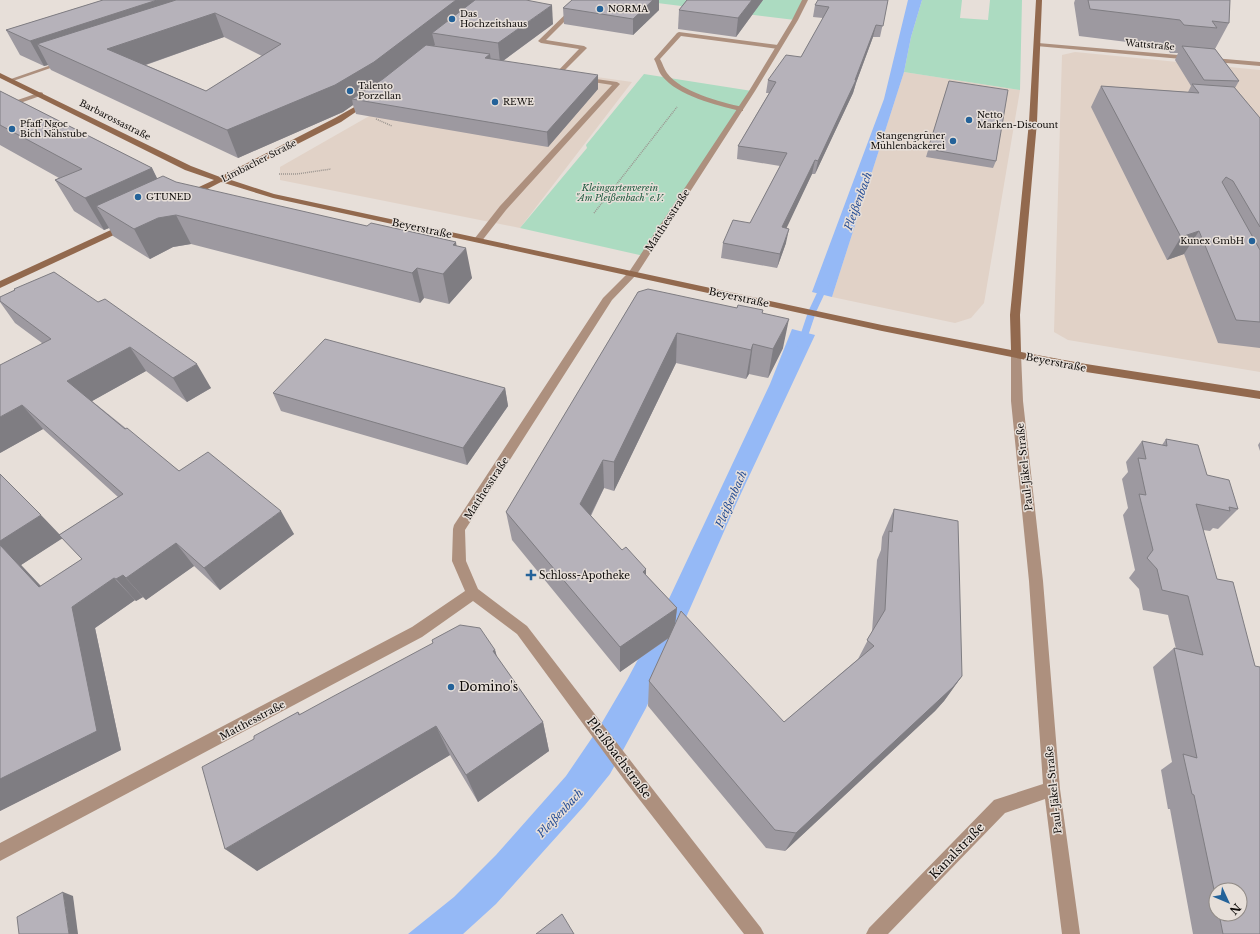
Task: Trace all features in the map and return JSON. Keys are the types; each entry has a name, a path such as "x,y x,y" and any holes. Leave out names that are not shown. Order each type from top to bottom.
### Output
{"street":[{"path":"478,240 508,202 618,84 561,76 584,48 541,41 583,0"},
{"name":"Matthesstraße","path":"0,852 417,632 473,593 459,562 459,529 608,298 632,274 740,109 805,0"},
{"name":"Paul-Jäkel-Straße","path":"1039,0 1038,45 1033,122 1015,315 1017,401 1036,581 1052,789 1071,934"},
{"path":"740,109 716,103 690,91 666,76 657,59 679,34 778,47"},
{"name":"Wattstraße","path":"1038,45 1260,64"},
{"path":"11,80 74,59"},
{"name":"Barbarossastraße","path":"0,75 188,168 222,179"},
{"path":"0,108 41,94"},
{"name":"Limbacher Straße","path":"180,200 338,120 373,98"},
{"name":"Beyerstraße","path":"222,179 251,190 273,196 882,328 1101,370 1260,395"},
{"path":"0,285 134,222"},
{"name":"Pleißbachstraße","path":"473,593 522,630 631,775 755,934"},
{"name":"Kanalstraße","path":"875,934 1000,806 1052,789"}],"path":[{"path":"594,213 690,91"},
{"path":"377,119 392,126"},
{"path":"279,174 297,174 331,169"}],"shaded area":[{"path":"1075,52 1260,70 1260,372 1068,340 1054,332 1062,55"},
{"path":"448,56 632,82 520,228 280,180 280,167 371,115"},
{"path":"904,72 1020,90 984,303 971,318 955,323 832,297"}],"green space":[{"path":"633,0 805,0 795,20"},
{"path":"922,0 962,0 960,18 988,20 990,0 1022,0 1020,90 904,72 911,37"},
{"name":"Kleingartenverein \"Am Pleißenbach\" e.V.","path":"644,74 752,91 644,256 520,228 587,148 586,145"}],"water":[{"path":"908,0 922,0 911,37 904,72 832,297 812,292 884,99"},
{"path":"792,329 815,335 737,502 646,708 610,774 585,805 496,904 463,934 408,934 454,897 496,855 566,776 600,726 627,680 659,620 770,384"}],"building":[{"path":"103,0 157,0 30,41 6,30"},
{"path":"176,0 456,0 374,62 335,85 227,130 37,44","holes":["215,13 281,44 206,91 107,49"]},
{"path":"475,0 526,0 552,5 498,43 432,33"},
{"path":"572,0 653,0 633,19 563,8"},
{"path":"687,0 752,0 738,18 679,10"},
{"path":"818,0 888,0 883,26 876,25 856,80 818,161 815,160 782,227 789,229 780,254 723,243 733,220 750,223 787,153 738,146 776,82 768,80 786,55 801,57 829,7 815,5"},
{"path":"1088,0 1230,0 1229,23 1212,21 1217,28 1184,25 1180,20 1090,9"},
{"name":"REWE","path":"426,45 490,54 485,58 598,75 547,132 352,99 383,79"},
{"path":"1182,46 1215,49 1239,81 1204,80"},
{"name":"Netto Marken-Discount","path":"949,81 1008,90 996,161 928,149"},
{"path":"1192,84 1234,87 1260,118 1260,227 1233,181 1226,177 1222,182 1260,250 1260,322 1236,320 1199,231 1181,237 1101,86 1199,93"},
{"path":"0,91 152,168 85,198 55,180 82,169 0,125"},
{"path":"163,176 176,182 367,226 371,223 456,242 453,245 466,248 443,274 417,268 412,273 176,215 158,218 134,229 96,206"},
{"path":"54,272 98,302 105,299 197,364 173,378 130,347 67,381 179,471 208,452 281,511 204,568 176,543 126,578 123,575 116,579 114,578 72,607 97,731 0,779 0,545 39,587 82,559 59,535 123,494 22,405 0,417 0,365 51,339 0,301 0,297 15,290 14,289"},
{"path":"648,289 737,308 738,305 763,310 762,313 789,319 773,349 753,344 751,350 677,333 614,462 603,460 580,504 622,550 626,547 646,569 643,572 677,608 620,647 506,512 638,292"},
{"path":"325,339 505,388 463,448 273,393"},
{"path":"1166,439 1198,445 1207,475 1229,480 1238,509 1229,507 1230,511 1196,504 1217,579 1233,582 1255,666 1260,667 1260,934 1223,934 1221,922 1248,922 1248,882 1212,882 1194,795 1192,794 1183,754 1197,758 1174,648 1203,655 1188,596 1162,590 1157,569 1147,558 1153,550 1139,494 1146,495 1138,458 1146,459 1142,441 1167,446"},
{"path":"0,474 41,515 0,541"},
{"path":"894,509 958,521 962,676 953,687 796,833 775,830 649,681 681,611 784,722 874,646 867,640 885,610 889,531 892,532"},
{"path":"460,625 480,628 495,650 493,651 543,722 466,775 436,726 225,849 202,767 254,739 254,736 298,712 299,715 433,643 432,640"},
{"path":"63,892 69,934 19,934 17,917"},
{"path":"562,914 574,934 536,934"}],"waterway":[{"name":"Pleißenbach","path":"801,345 812,312 826,282"}],"place":[{"name":"NORMA","path":"600,9"},
{"name":"Das Hochzeitshaus","path":"452,19"},
{"name":"Talento Porzellan","path":"350,91"},
{"name":"REWE","path":"495,102"},
{"name":"Netto Marken-Discount","path":"969,120"},
{"name":"Pfaff Ngoc Bich Nähstube","path":"12,129"},
{"name":"Stangengrüner Mühlenbäckerei","path":"953,141"},
{"name":"GTUNED","path":"138,197"},
{"name":"Kunex GmbH","path":"1252,241"},
{"name":"Schloss-Apotheke","path":"531,575"},
{"name":"Domino's","path":"451,687"}]}
